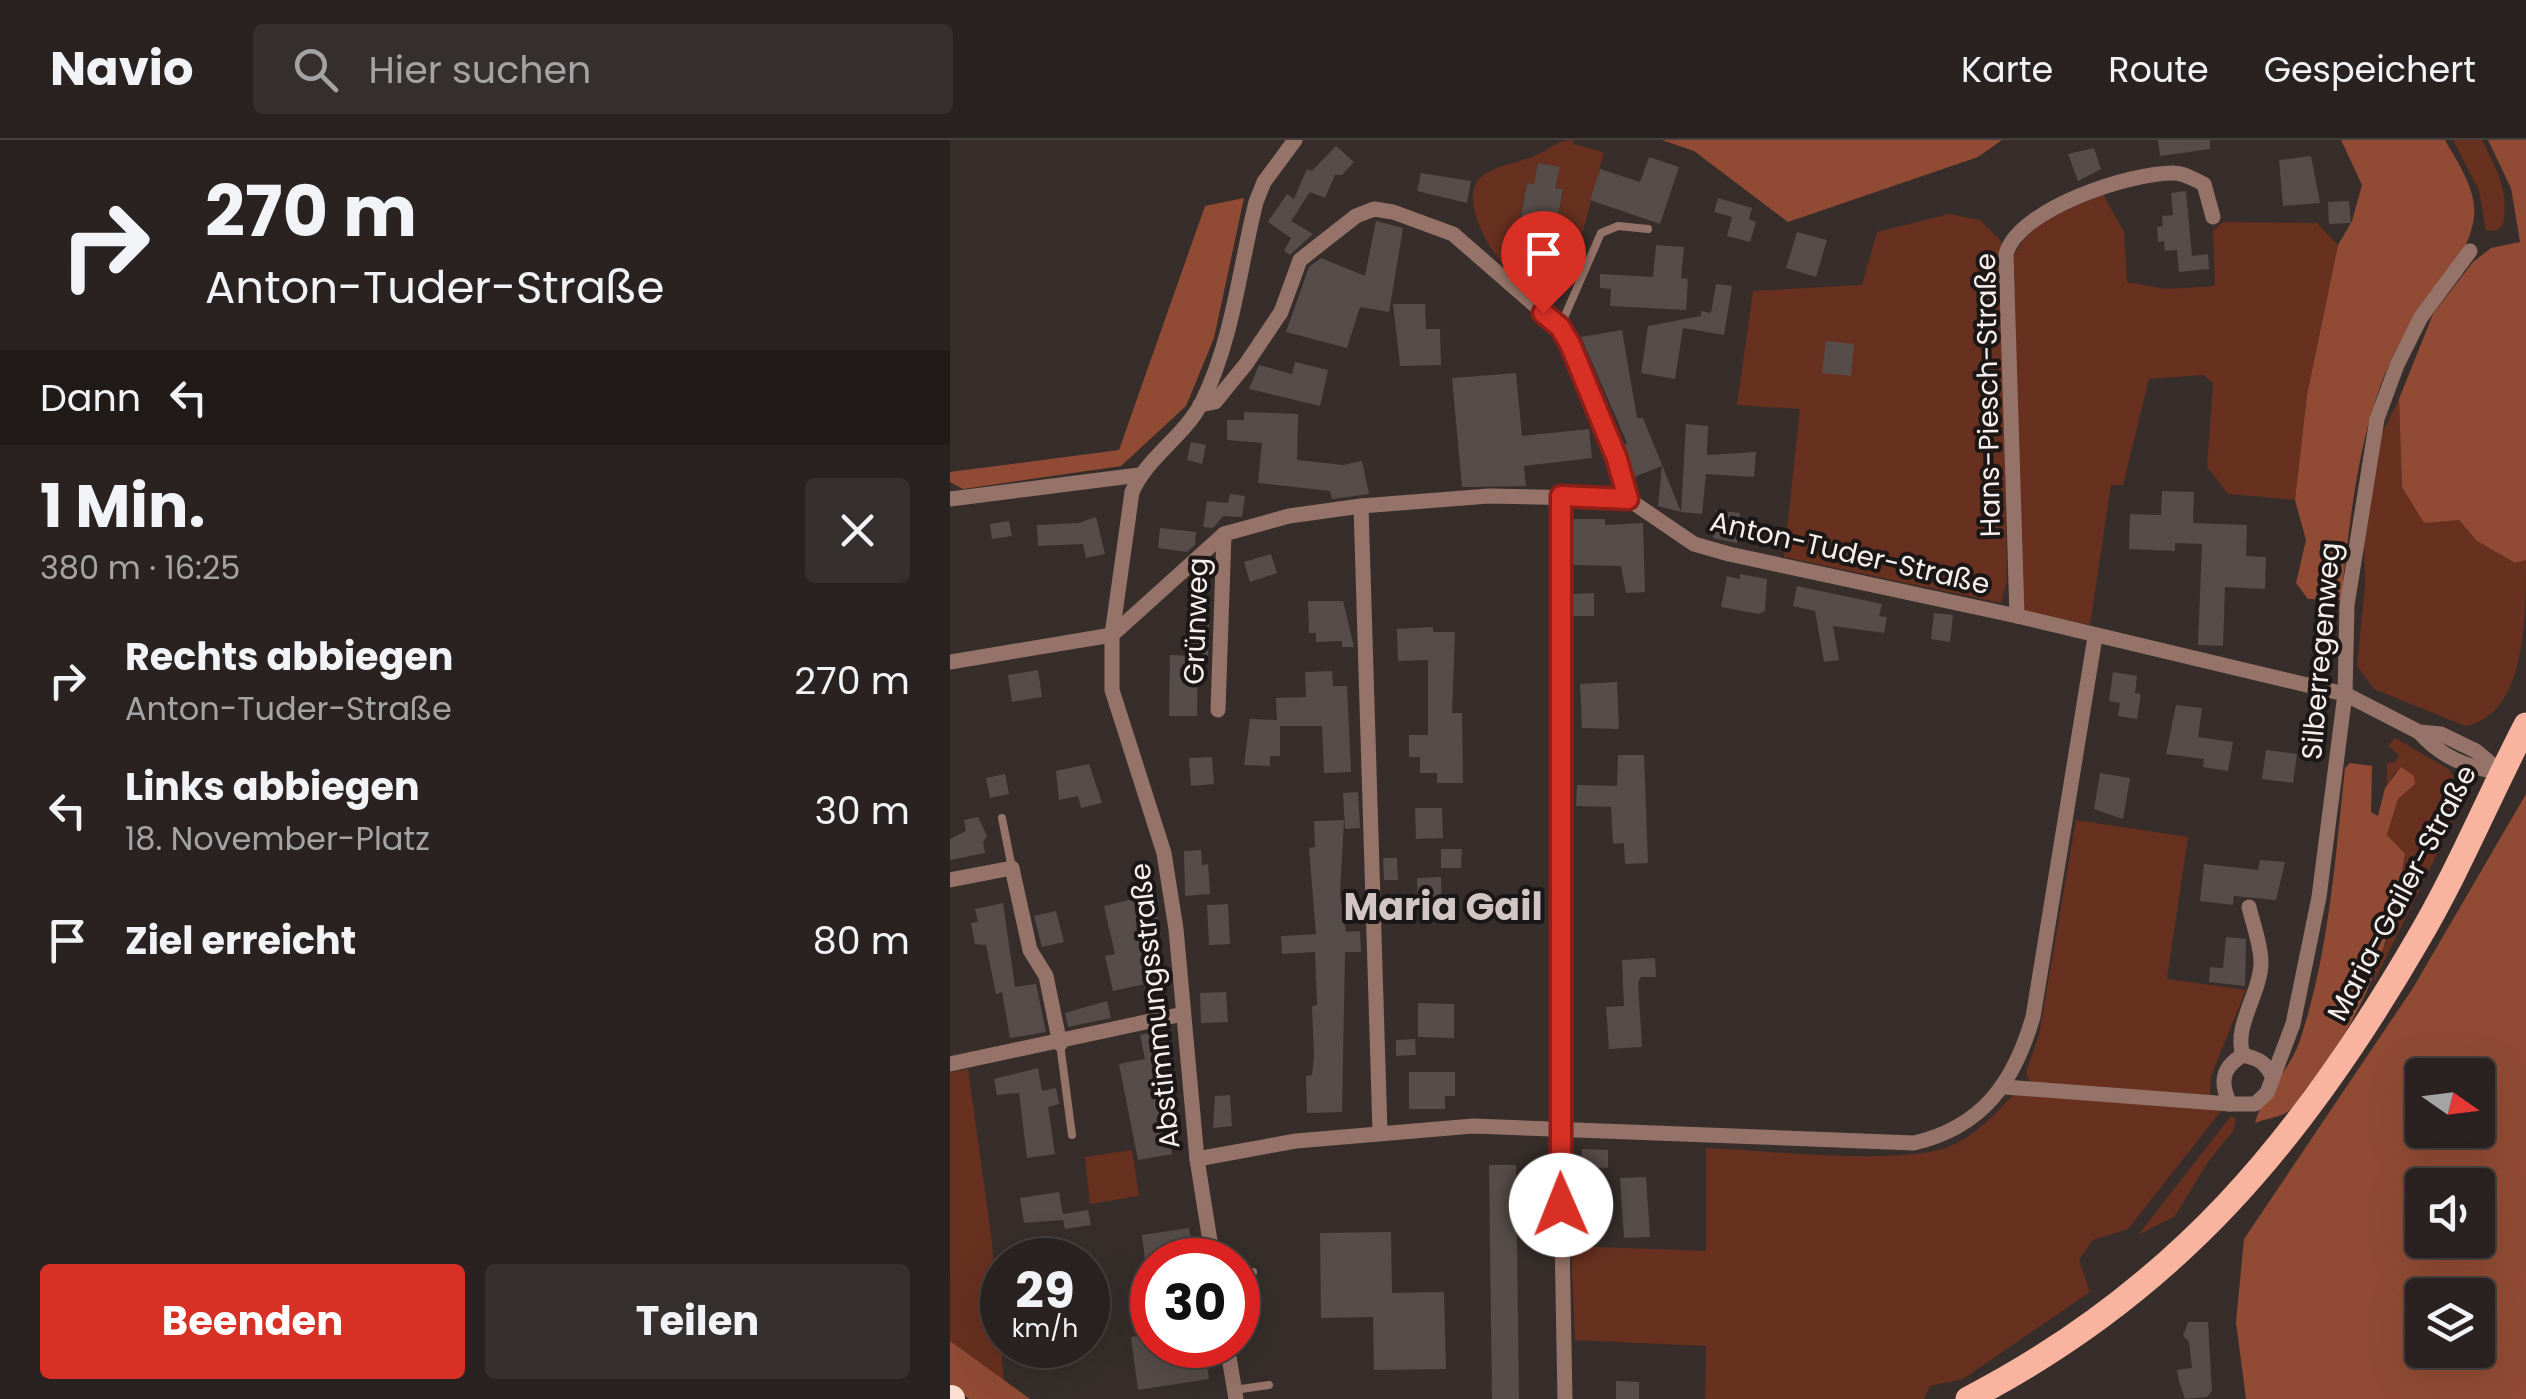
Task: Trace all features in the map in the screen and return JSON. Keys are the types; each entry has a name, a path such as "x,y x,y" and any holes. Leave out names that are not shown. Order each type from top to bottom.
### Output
{"main road":[{"name":"Maria-Gailer-Straße","path":"1976,1396 2077,1336 2119,1305 2195,1238 2275,1155 2348,1058 2419,938 2526,724"}],"street":[{"name":"Abstimmungsstraße","path":"1210,1238 1197,1159 1164,853 1114,708 1112,635 1132,492 1139,475 1200,406 1229,332 1256,202 1264,182 1295,140"},
{"name":"Hans-Piesch-Straße","path":"2017,616 2006,254 2009,242 2028,222 2120,180 2178,172 2204,184 2213,216"},
{"path":"950,662 1112,635 1224,534 1289,516 1489,496 1628,499 1617,459 1560,327 1452,234 1374,209 1324,237 1300,260 1281,312 1255,351 1215,402 1200,406"},
{"name":"Silberregenweg","path":"2230,1104 2255,1104 2267,1093 2292,1024 2319,897 2345,694 2347,605 2378,420 2396,366 2422,317 2470,251"},
{"path":"950,499 1139,475"},
{"path":"1561,496 1560,1128 1565,1399"},
{"name":"Anton-Tuder-Straße","path":"1628,499 1694,544 1729,554 2017,616 2345,694 2420,732 2433,748 2468,767 2501,772"},
{"path":"1361,506 1380,1132"},
{"name":"Grünweg","path":"1218,710 1224,534"},
{"path":"1197,1159 1380,1132 1473,1126 1914,1143 1932,1139 1984,1112 2021,1058 2033,1017 2096,637"},
{"path":"950,880 1012,868 1030,950 1046,976 1060,1044"},
{"path":"2242,1055 2238,1042 2256,995 2262,960 2249,907"},
{"path":"950,1064 1060,1044 1183,1014"},
{"path":"2230,1104 2222,1089 2224,1070 2242,1055"},
{"path":"2242,1055 2264,1062 2272,1074"},
{"path":"2004,1088 2230,1104"},
{"path":"1231,1368 1235,1395"}],"lane":[{"path":"1560,327 1601,234 1618,226 1648,229"},
{"path":"1002,818 1012,868"},
{"path":"1060,1044 1072,1135"},
{"path":"1235,1395 1270,1385"}],"shaded area":[{"path":"1568,140 1604,152 1567,291 1534,294 1511,274 1487,241 1473,205 1474,189 1481,177 1492,170","holes":["1538,163 1559,167 1555,188 1563,189 1551,266 1542,265 1541,274 1530,280 1521,278 1517,270 1519,252 1510,249 1510,232 1517,230 1527,183 1534,184"]},
{"path":"1662,140 2002,140 1978,157 1788,222 1694,151"},
{"path":"2341,140 2445,140 2470,187 2474,217 2462,253 2406,332 2373,406 2358,471 2341,600 2308,599 2296,583 2306,540 2295,500 2307,395 2338,245 2352,221 2362,185"},
{"path":"2453,140 2482,140 2492,160 2505,202 2503,225 2496,231 2486,230 2479,190"},
{"path":"2488,140 2526,140 2526,560 2515,563 2477,541 2459,520 2424,523 2402,487 2399,399 2433,314 2473,262 2491,248 2520,242 2511,188"},
{"path":"2103,194 2124,232 2127,282 2165,289 2215,286 2213,231 2223,222 2317,223 2338,245 2307,395 2295,500 2228,494 2207,467 2213,383 2203,375 2149,379 2123,485 2111,485 2090,625 2022,610 2013,259 2019,246 2038,226"},
{"path":"1244,198 1214,338 1186,406 1121,466 963,489 950,482 950,472 1119,450 1205,206"},
{"path":"1949,214 1980,220 2001,241 2007,581 2001,603 1784,557 1800,409 1737,405 1753,291 1862,285 1877,232"},
{"path":"2399,399 2402,487 2459,520 2477,541 2515,563 2526,560 2523,635 2511,684 2500,704 2485,718 2465,726 2374,689 2357,666 2365,586 2364,541 2382,433"},
{"path":"2395,738 2450,770 2462,803 2373,984 2378,958 2392,931 2405,855 2387,835 2398,799 2415,784 2395,772 2387,786 2387,763 2395,762 2399,755 2388,746"},
{"path":"2350,763 2372,766 2371,812 2378,816 2385,788 2401,767 2414,776 2415,784 2398,799 2387,835 2405,854 2392,919 2361,1003 2329,1057 2287,1112 2255,1123 2295,1053 2309,1010 2330,907 2345,768"},
{"path":"2526,794 2526,1399 2246,1399 2236,1322 2244,1239 2413,988"},
{"path":"2076,820 2188,837 2167,979 2246,990 2211,1076 2210,1095 2030,1083 2026,1072 2039,1035"},
{"path":"968,1069 991,1238 980,1238 980,1363 950,1341 950,1072"},
{"path":"2014,1094 2221,1111 2128,1229 2093,1240 2079,1260 2090,1292 1963,1379 1930,1386 1924,1399 1705,1399 1706,1346 1575,1340 1571,1246 1706,1251 1706,1148 1864,1156 1925,1153 1967,1137"},
{"path":"2231,1116 2236,1119 2233,1131 2208,1162 2175,1216 2138,1235"},
{"path":"1132,1150 1139,1196 1090,1204 1085,1157"},
{"path":"950,1341 980,1363 980,1368 987,1368 1030,1399 969,1399 950,1384"},
{"path":"986,1368 1003,1368 1004,1381"}],"building":[{"path":"2158,140 2210,140 2210,149 2160,156"},
{"path":"1336,146 1354,162 1342,175 1335,175 1325,198 1310,192 1291,221 1313,234 1290,255 1284,251 1291,238 1268,222 1287,194 1294,199 1307,169 1312,171"},
{"path":"2094,148 2101,169 2078,181 2068,154"},
{"path":"2311,156 2320,203 2283,206 2279,160"},
{"path":"1649,157 1679,167 1660,224 1590,200 1600,169 1640,182"},
{"path":"1538,163 1560,167 1555,188 1563,189 1550,266 1542,266 1541,273 1530,280 1521,278 1517,270 1519,252 1510,249 1510,232 1518,230 1527,183 1534,184"},
{"path":"1421,173 1471,181 1467,203 1417,191"},
{"path":"2186,191 2192,256 2208,254 2209,269 2179,272 2177,250 2165,251 2164,241 2158,242 2157,227 2163,226 2162,216 2173,215 2171,193"},
{"path":"1718,198 1752,208 1749,219 1756,222 1750,242 1727,236 1732,217 1714,212"},
{"path":"2349,201 2351,223 2329,224 2328,202"},
{"path":"1376,221 1403,228 1389,312 1360,307 1347,348 1286,332 1309,267 1321,258 1365,276"},
{"path":"1797,232 1827,240 1816,277 1786,268"},
{"path":"1656,245 1684,247 1681,278 1688,279 1686,310 1610,306 1611,289 1600,288 1600,274 1653,277"},
{"path":"1716,284 1732,286 1724,335 1683,328 1675,379 1641,373 1648,326 1701,316 1701,311 1711,313"},
{"path":"1393,304 1425,304 1426,329 1440,329 1441,365 1400,366"},
{"path":"1622,330 1637,418 1643,418 1681,512 1658,506 1662,466 1634,477 1623,445 1627,443 1581,337"},
{"path":"1826,341 1854,344 1851,376 1822,373"},
{"path":"1295,362 1328,370 1320,406 1249,389 1259,365 1292,374"},
{"path":"1516,373 1522,436 1589,429 1592,458 1524,466 1526,486 1462,487 1452,378"},
{"path":"1244,412 1298,414 1297,460 1343,465 1362,461 1369,494 1332,499 1330,491 1258,483 1262,443 1227,440 1227,420 1244,420"},
{"path":"1686,424 1708,426 1707,455 1756,452 1754,477 1706,474 1702,514 1681,512"},
{"path":"1191,442 1206,445 1202,464 1187,460"},
{"path":"2162,491 2194,492 2193,523 2247,525 2246,556 2266,557 2265,589 2225,587 2223,646 2198,645 2202,544 2175,543 2175,551 2129,549 2130,514 2161,515"},
{"path":"1230,494 1245,496 1242,517 1223,516 1213,528 1203,527 1207,501 1228,503"},
{"path":"1716,510 1740,513 1737,543 1713,538"},
{"path":"1096,517 1105,554 1086,558 1083,544 1038,546 1037,525 1078,523"},
{"path":"1572,519 1605,519 1605,525 1643,523 1645,592 1626,593 1621,566 1572,565"},
{"path":"1009,521 1012,536 992,539 990,524"},
{"path":"1160,528 1196,532 1195,545 1187,552 1158,548"},
{"path":"1271,554 1277,573 1250,582 1244,562"},
{"path":"1740,574 1767,579 1765,611 1759,614 1721,607 1727,576 1740,579"},
{"path":"1797,586 1882,604 1879,616 1887,617 1884,633 1833,626 1839,660 1824,662 1815,611 1793,606"},
{"path":"1594,593 1594,616 1572,616 1572,594"},
{"path":"1308,601 1343,601 1354,647 1342,647 1342,641 1316,642 1316,633 1309,633"},
{"path":"1934,613 1953,615 1950,642 1931,639"},
{"path":"1193,624 1209,624 1208,656 1190,656"},
{"path":"1433,627 1433,632 1455,632 1452,713 1462,713 1463,783 1437,783 1437,773 1420,773 1420,757 1409,757 1409,735 1428,735 1428,660 1398,661 1397,629"},
{"path":"1170,655 1198,656 1197,716 1169,716"},
{"path":"1038,670 1042,697 1012,702 1008,675"},
{"path":"1332,671 1333,686 1347,686 1351,772 1324,773 1322,726 1280,726 1280,756 1270,756 1270,766 1244,765 1250,719 1277,720 1276,698 1306,697 1305,672"},
{"path":"2113,672 2137,676 2135,693 2141,694 2137,719 2118,716 2120,703 2109,701"},
{"path":"1617,682 1619,729 1582,728 1580,684"},
{"path":"2176,705 2202,708 2198,737 2233,742 2228,771 2203,767 2204,759 2166,754"},
{"path":"2266,750 2297,754 2293,783 2262,779"},
{"path":"1618,755 1644,755 1648,863 1625,864 1624,843 1613,844 1611,807 1576,806 1577,785 1617,786"},
{"path":"1212,757 1214,784 1191,786 1189,758"},
{"path":"1089,764 1102,803 1081,808 1078,796 1059,800 1056,771"},
{"path":"2100,773 2130,778 2123,819 2094,809"},
{"path":"1005,774 1009,794 990,798 986,778"},
{"path":"1358,792 1360,828 1345,829 1343,793"},
{"path":"1415,808 1442,808 1443,838 1416,839"},
{"path":"978,817 987,836 983,842 985,853 950,860 950,839 966,831 964,820"},
{"path":"1344,820 1340,894 1346,932 1360,931 1361,952 1345,952 1342,1112 1307,1113 1306,1076 1312,1075 1314,1056 1312,1006 1317,1005 1315,952 1282,954 1281,936 1316,934 1309,848 1315,847 1314,821"},
{"path":"1441,849 1462,849 1461,868 1441,868"},
{"path":"1201,850 1202,865 1208,864 1210,894 1185,896 1184,851"},
{"path":"1383,858 1397,858 1398,880 1384,880"},
{"path":"2260,860 2285,862 2276,900 2234,896 2233,905 2200,901 2204,864 2258,870"},
{"path":"1441,877 1442,906 1418,907 1417,878"},
{"path":"1142,897 1147,919 1157,917 1162,934 1141,939 1150,983 1113,991 1105,956 1115,954 1104,906"},
{"path":"1003,903 1015,987 1036,984 1046,1032 1010,1038 1002,992 996,994 986,945 975,944 971,923 978,922 975,909"},
{"path":"1228,904 1230,944 1209,945 1207,905"},
{"path":"1056,911 1064,942 1042,947 1034,916"},
{"path":"2226,937 2246,939 2245,986 2209,982 2210,967 2223,968"},
{"path":"1655,958 1656,977 1641,977 1638,982 1642,1047 1609,1049 1606,1007 1624,1006 1622,960"},
{"path":"1226,992 1228,1022 1201,1023 1200,993"},
{"path":"1107,1001 1111,1018 1068,1027 1065,1013"},
{"path":"1418,1003 1454,1004 1454,1038 1418,1037"},
{"path":"1164,1030 1169,1054 1158,1056 1172,1154 1138,1160 1119,1064 1145,1059 1140,1035"},
{"path":"1415,1039 1416,1055 1396,1056 1396,1040"},
{"path":"1038,1068 1042,1091 1056,1088 1059,1104 1048,1107 1055,1154 1027,1158 1019,1093 997,1095 994,1079"},
{"path":"1409,1072 1455,1072 1455,1096 1445,1096 1445,1109 1409,1109"},
{"path":"1230,1095 1232,1126 1213,1128 1215,1096"},
{"path":"1582,1149 1608,1150 1608,1168 1581,1167"},
{"path":"1489,1165 1516,1165 1519,1399 1492,1399"},
{"path":"1646,1177 1650,1237 1624,1238 1620,1178"},
{"path":"1059,1192 1063,1214 1088,1210 1091,1225 1065,1229 1063,1220 1024,1223 1020,1198"},
{"path":"1189,1228 1191,1238 1142,1238 1142,1235"},
{"path":"1391,1232 1392,1293 1444,1292 1446,1369 1374,1370 1373,1317 1321,1318 1320,1233"},
{"path":"2188,1322 2208,1322 2212,1391 2207,1397 2185,1399 2179,1381 2177,1370 2192,1368 2189,1342 2183,1336"},
{"path":"1135,1368 1207,1368 1209,1379 1138,1390"},
{"path":"1616,1381 1639,1382 1639,1399 1616,1399"}],"district":[{"name":"Maria Gail","path":"1443,906"}],"route":[{"path":"1543,313 1560,327 1570,344 1617,459 1628,499 1561,496 1561,1205"}]}
